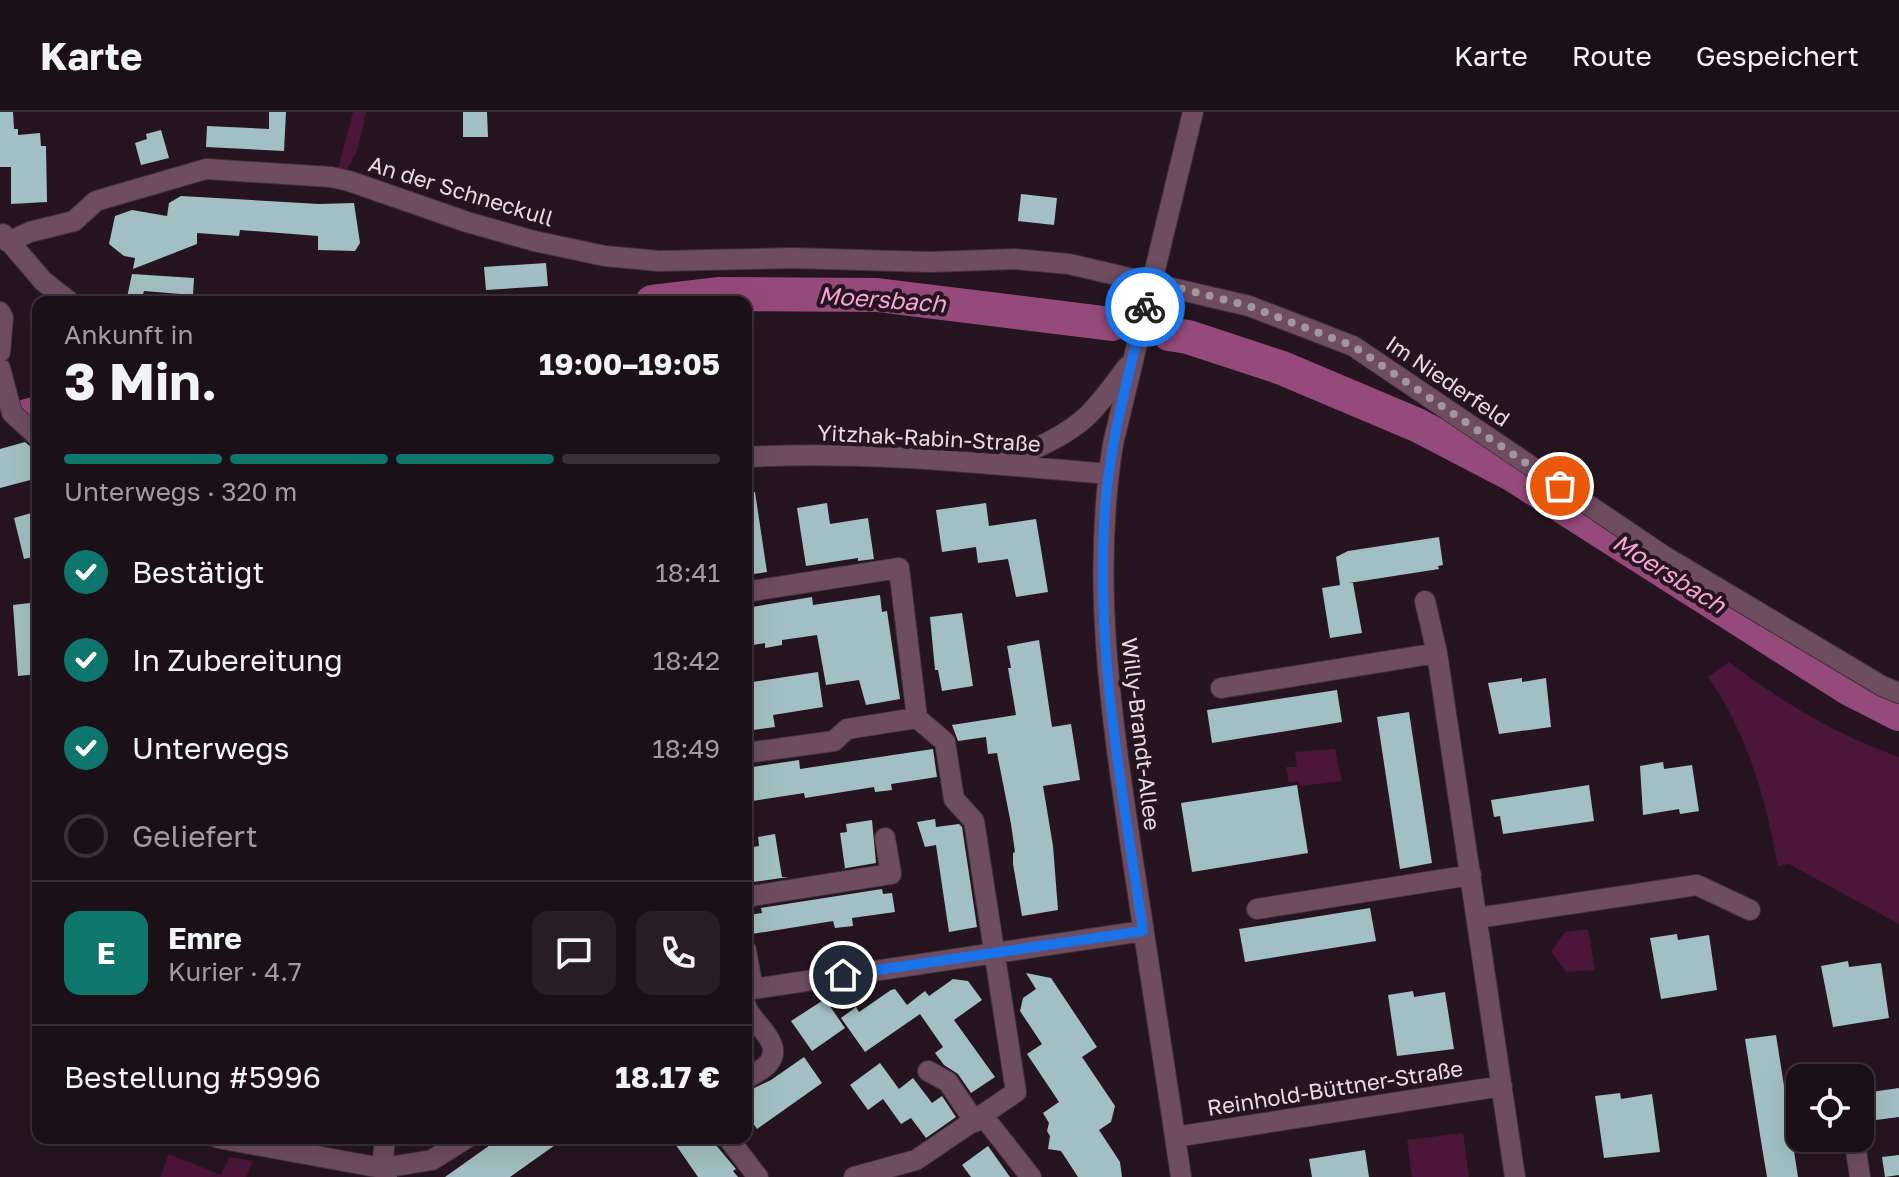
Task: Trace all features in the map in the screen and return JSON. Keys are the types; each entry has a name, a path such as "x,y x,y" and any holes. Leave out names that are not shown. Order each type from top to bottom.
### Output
{"street":[{"name":"Willy-Brandt-Allee","path":"1181,1177 1106,665 1103,585 1109,474 1132,361 1193,112"},
{"name":"An der Schneckull","path":"4,236 74,221 96,201 206,169 331,177 387,193 467,222 534,241 605,256 659,261 792,258 930,262 1015,259 1069,264 1152,281"},
{"path":"4,236 43,281 62,296"},
{"name":"Im Niederfeld","path":"1152,281 1249,306 1353,346 1664,556 1882,686 1899,693"},
{"path":"0,312 3,318 0,352"},
{"path":"1000,464 1049,441 1084,419 1132,361"},
{"path":"0,368 12,413 32,431"},
{"name":"Yitzhak-Rabin-Straße","path":"752,457 825,455 1000,464 1109,474"},
{"path":"752,591 899,568 917,718 945,742 954,799 974,821 1016,1092 916,1160 854,1177"},
{"path":"1425,601 1437,653 1515,1177"},
{"path":"1221,688 1437,653"},
{"path":"752,752 834,741 847,729 917,718"},
{"path":"752,896 891,874 885,838"},
{"path":"1257,909 1471,875"},
{"path":"1477,918 1697,885 1750,910"},
{"path":"752,994 1143,931"},
{"path":"752,1018 769,1038 773,1052 768,1063 752,1075"},
{"path":"928,1071 948,1082 1031,1177"},
{"name":"Reinhold-Büttner-Straße","path":"1175,1137 1502,1086"},
{"path":"247,1144 384,1172 432,1160 457,1144"},
{"path":"384,1172 385,1144"},
{"path":"733,1144 758,1177"},
{"path":"1856,1152 1860,1177"}],"shaded area":[{"path":"353,112 366,112 358,148 346,172 333,169 339,166"},
{"path":"1729,662 1810,716 1899,757 1899,924 1789,864 1778,866 1753,767 1734,720 1708,677"},
{"path":"1335,749 1342,781 1301,786 1298,781 1289,783 1286,767 1297,767 1295,752"},
{"path":"1588,929 1595,970 1566,972 1551,951 1565,932"},
{"path":"1463,1133 1469,1177 1412,1177 1407,1140"},
{"path":"169,1154 221,1175 229,1157 253,1161 246,1177 160,1177"}],"building":[{"path":"0,112 13,112 14,129 18,129 18,135 40,133 41,146 46,146 47,202 11,204 11,167 0,167"},
{"path":"269,112 286,112 284,151 206,147 207,126 269,129"},
{"path":"463,112 487,112 488,137 463,137"},
{"path":"161,130 169,158 141,165 135,143 147,139 146,134"},
{"path":"1021,194 1057,198 1054,225 1018,221"},
{"path":"181,196 319,204 354,203 360,243 355,251 318,250 318,236 240,230 239,236 197,233 197,244 133,269 135,258 124,256 109,244 115,216 132,210 167,216 169,203"},
{"path":"546,263 548,286 486,290 484,267"},
{"path":"132,274 194,278 193,295 144,291 143,296 127,296"},
{"path":"25,442 32,448 32,480 0,488 0,449"},
{"path":"752,492 755,492 767,572 752,574"},
{"path":"827,503 830,524 868,518 874,559 858,561 858,558 806,566 797,508"},
{"path":"986,503 989,526 1036,519 1048,592 1016,597 1008,559 978,563 976,547 942,552 936,510"},
{"path":"32,513 32,557 24,559 14,518"},
{"path":"1439,537 1443,565 1438,566 1439,569 1349,583 1353,583 1362,633 1330,638 1322,588 1340,585 1336,557 1348,551"},
{"path":"880,595 882,612 887,611 900,699 866,705 859,680 826,685 817,635 782,640 782,645 765,648 765,643 752,645 752,607 812,597 813,605"},
{"path":"32,603 32,675 18,676 13,605"},
{"path":"962,613 973,686 942,691 938,670 935,670 930,617"},
{"path":"1039,640 1052,727 1071,724 1080,780 1043,786 1053,846 1058,910 1022,916 1013,864 1015,852 1011,824 997,753 988,754 986,737 958,741 952,725 1016,715 1007,646"},
{"path":"818,672 823,707 773,715 775,727 752,730 752,682"},
{"path":"1522,678 1522,682 1546,678 1551,727 1499,734 1488,683"},
{"path":"1337,690 1342,722 1212,743 1207,710"},
{"path":"1409,712 1432,863 1400,869 1377,717"},
{"path":"933,749 937,777 891,784 892,790 875,792 874,787 805,798 804,793 752,801 752,767 799,760 800,769"},
{"path":"1663,762 1664,769 1692,765 1699,811 1680,814 1679,809 1643,815 1640,766"},
{"path":"1297,785 1308,853 1192,872 1181,803"},
{"path":"1589,785 1594,821 1503,834 1500,816 1494,817 1491,800"},
{"path":"935,819 936,827 959,824 962,827 977,927 949,932 936,845 925,847 917,822"},
{"path":"872,820 876,863 841,869 845,868 840,833 847,832 846,824"},
{"path":"775,834 782,877 789,877 753,882 752,847 759,846 758,837"},
{"path":"882,889 883,894 892,893 895,912 852,918 853,926 835,928 833,921 752,934 752,915 762,913 761,908"},
{"path":"1370,908 1376,941 1245,962 1239,929"},
{"path":"1677,934 1678,940 1709,935 1717,990 1661,999 1650,938"},
{"path":"1848,961 1849,967 1881,963 1889,1018 1833,1027 1821,966"},
{"path":"1026,973 1051,978 1097,1047 1082,1057 1115,1106 1111,1122 1099,1130 1120,1162 1122,1177 1078,1177 1061,1151 1048,1149 1049,1123 1043,1113 1059,1102 1027,1054 1042,1044 1020,1011 1023,998 1036,989"},
{"path":"953,979 968,981 982,1000 954,1020 995,1077 971,1093 958,1074 944,1065 935,1053 943,1047 920,1014 865,1052 841,1018 856,1007 859,1012 891,990 895,989 907,1005 925,991 929,996"},
{"path":"1413,991 1414,997 1445,992 1454,1049 1397,1056 1388,995"},
{"path":"825,999 845,1028 812,1051 791,1021"},
{"path":"1776,1035 1786,1100 1786,1152 1794,1152 1798,1177 1767,1177 1745,1039"},
{"path":"804,1057 822,1083 757,1129 752,1122 752,1089"},
{"path":"880,1063 899,1089 913,1078 932,1103 942,1096 956,1117 926,1138 911,1118 901,1124 883,1099 868,1110 850,1085"},
{"path":"1899,1088 1899,1117 1874,1120 1874,1092"},
{"path":"1620,1093 1621,1099 1652,1094 1660,1152 1604,1158 1595,1096"},
{"path":"492,1144 557,1144 510,1177 445,1177"},
{"path":"675,1144 715,1144 736,1169 733,1171 738,1177 698,1177"},
{"path":"988,1146 1010,1177 971,1177 962,1165"},
{"path":"1365,1150 1369,1177 1312,1177 1309,1159"},
{"path":"1899,1155 1899,1175 1885,1177 1882,1157"}],"waterway":[{"name":"Moersbach","path":"703,296 877,295 1112,324"},
{"name":"Moersbach","path":"1169,334 1188,337 1282,368 1417,425 1513,475 1848,688 1899,714"},
{"name":"Moersbach","path":"27,416 32,415"}],"way so far":[{"path":"1145,307 1152,281 1249,306 1353,346 1560,486"}],"route":[{"path":"843,975 1143,931 1110,706 1103,598 1106,497 1113,444 1145,307"}]}
